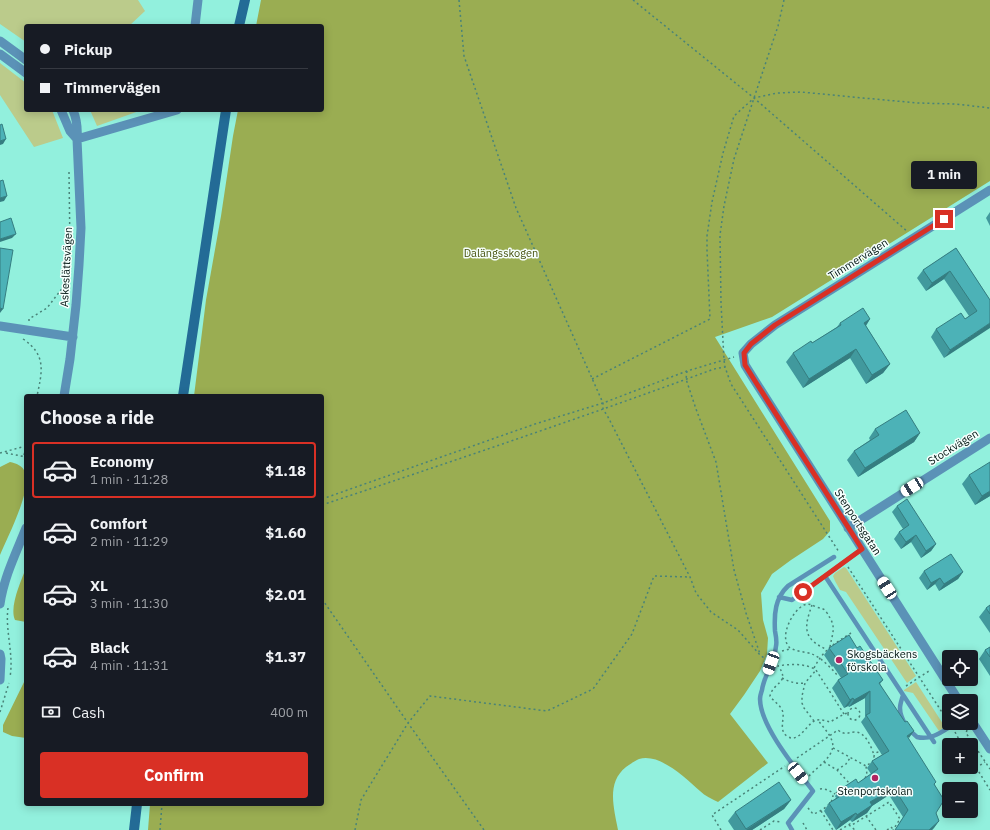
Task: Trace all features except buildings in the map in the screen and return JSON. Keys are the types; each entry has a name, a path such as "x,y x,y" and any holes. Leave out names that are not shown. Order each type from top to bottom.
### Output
{"main road":[{"path":"240,24 245,0"},
{"path":"182,394 226,112"},
{"path":"134,830 137,806"}],"street":[{"path":"195,24 198,0"},
{"path":"0,41 24,59"},
{"path":"0,54 24,72"},
{"path":"62,112 70,131 77,139 170,112"},
{"name":"Askeslättsvägen","path":"64,394 73,337 81,228 77,139 78,129 77,119 74,112"},
{"name":"Timmervägen","path":"744,353 751,344 775,325 990,190"},
{"path":"0,326 73,337"},
{"name":"Stenportsgatan","path":"744,353 745,365 954,694"},
{"name":"Stockvägen","path":"848,528 990,438"},
{"path":"5,603 1,597 8,573 24,533"},
{"path":"0,654 0,680"},
{"path":"974,730 990,750"}],"lane":[{"path":"779,597 792,600 862,549"},
{"path":"792,830 788,823 813,791 779,745 763,716 760,700 762,688 776,646 774,621 779,597 788,586 834,557"},
{"path":"825,576 934,742"},
{"path":"903,695 900,708 902,716 906,725 917,737 926,739 944,730"}],"path":[{"path":"459,0 464,56 516,208 603,403 603,409 690,577 696,592 711,612 738,630 761,656 771,663"},
{"path":"633,0 754,98 914,238"},
{"path":"784,0 778,26 734,159 724,206 720,235 721,303 725,367 731,384 942,712"},
{"path":"592,379 710,319 707,236 712,202 723,153 734,116 754,98 778,93 801,92 990,108"},
{"path":"69,168 70,255"},
{"path":"24,339 29,319 47,308 55,298 64,286 69,269"},
{"path":"19,337 24,339 34,349 39,357 41,372 37,394"},
{"path":"324,498 535,424 603,403 687,371 744,353"},
{"path":"324,504 485,450 714,369 725,367"},
{"path":"687,371 686,379 716,462 734,570 746,613 761,656"},
{"path":"0,453 24,447"},
{"path":"4,452 24,456"},
{"path":"355,830 361,800 408,723 430,696 547,711 593,689 632,634 654,576 690,577"},
{"path":"324,602 484,830"},
{"path":"0,712 8,687 11,671 5,603"},
{"path":"830,647 833,623 825,610 812,605 804,605 795,613 787,630 786,643 791,649 809,653 819,658 838,676"},
{"path":"812,605 807,621 807,630 813,642 827,650"},
{"path":"813,668 819,658 830,647 852,633"},
{"path":"844,714 816,670 797,664 778,666 782,671 782,678 772,690 770,696 782,709 784,714 782,729 784,734 789,738 792,739 797,737 814,721 818,720 830,722 848,713 850,709 856,708 860,712 860,716 858,719 854,720 849,717 848,713"},
{"path":"900,690 936,666"},
{"path":"814,721 804,708 802,696 805,683 816,670"},
{"path":"782,678 796,684 805,683"},
{"path":"804,780 824,762 833,748 832,741 818,720"},
{"path":"967,730 966,733 990,769"},
{"path":"833,748 866,766"},
{"path":"866,766 875,760 878,762 882,761 884,757 883,754 880,752 876,753 874,755 875,760"},
{"path":"837,770 846,764 850,758"},
{"path":"824,762 837,770 852,785 847,786"},
{"path":"978,767 985,762"},
{"path":"861,781 866,778 867,775 866,766"},
{"path":"978,771 990,790"},
{"path":"813,791 822,788 835,794"},
{"path":"803,803 813,814 821,811 832,799 832,797 841,790"},
{"path":"840,830 889,802 900,819 893,830 891,827 887,830"},
{"path":"160,830 162,806"},
{"path":"821,811 833,830"},
{"path":"866,816 876,830"},
{"path":"760,830 774,821 788,823"},
{"path":"802,823 807,830"},
{"path":"848,825 855,830"}],"green space":[{"path":"0,0 138,0 145,11 131,24 24,24 24,41 0,24"},
{"name":"Dalängsskogen","path":"261,0 990,0 990,181 772,317 715,337 830,521 830,531 823,539 772,574 761,593 763,620 768,638 767,654 760,671 730,714 768,763 718,802 704,794 664,763 647,758 639,759 628,766 620,773 616,780 613,796 618,830 148,830 150,806 324,806 324,394 194,394 206,300 238,112 324,112 324,24 256,24"},
{"path":"0,63 24,81 24,112 53,112 63,138 34,147 0,95"},
{"path":"91,112 136,112 97,126"},
{"path":"10,462 23,468 24,493 18,513 0,555 0,467"},
{"path":"844,567 916,676 907,683 846,592 840,590 835,581 833,576"},
{"path":"24,573 24,622 15,620 14,615 13,608"},
{"path":"24,682 24,738 12,736 3,732 3,725"},
{"path":"916,682 942,722 942,729 939,731 913,693 904,690"}],"place":[{"name":"Skogsbäckens förskola","path":"839,660"},
{"name":"Stenportskolan","path":"875,778"}],"route":[{"path":"803,592 862,549 745,365 744,353 751,344 775,325 944,219"}]}
